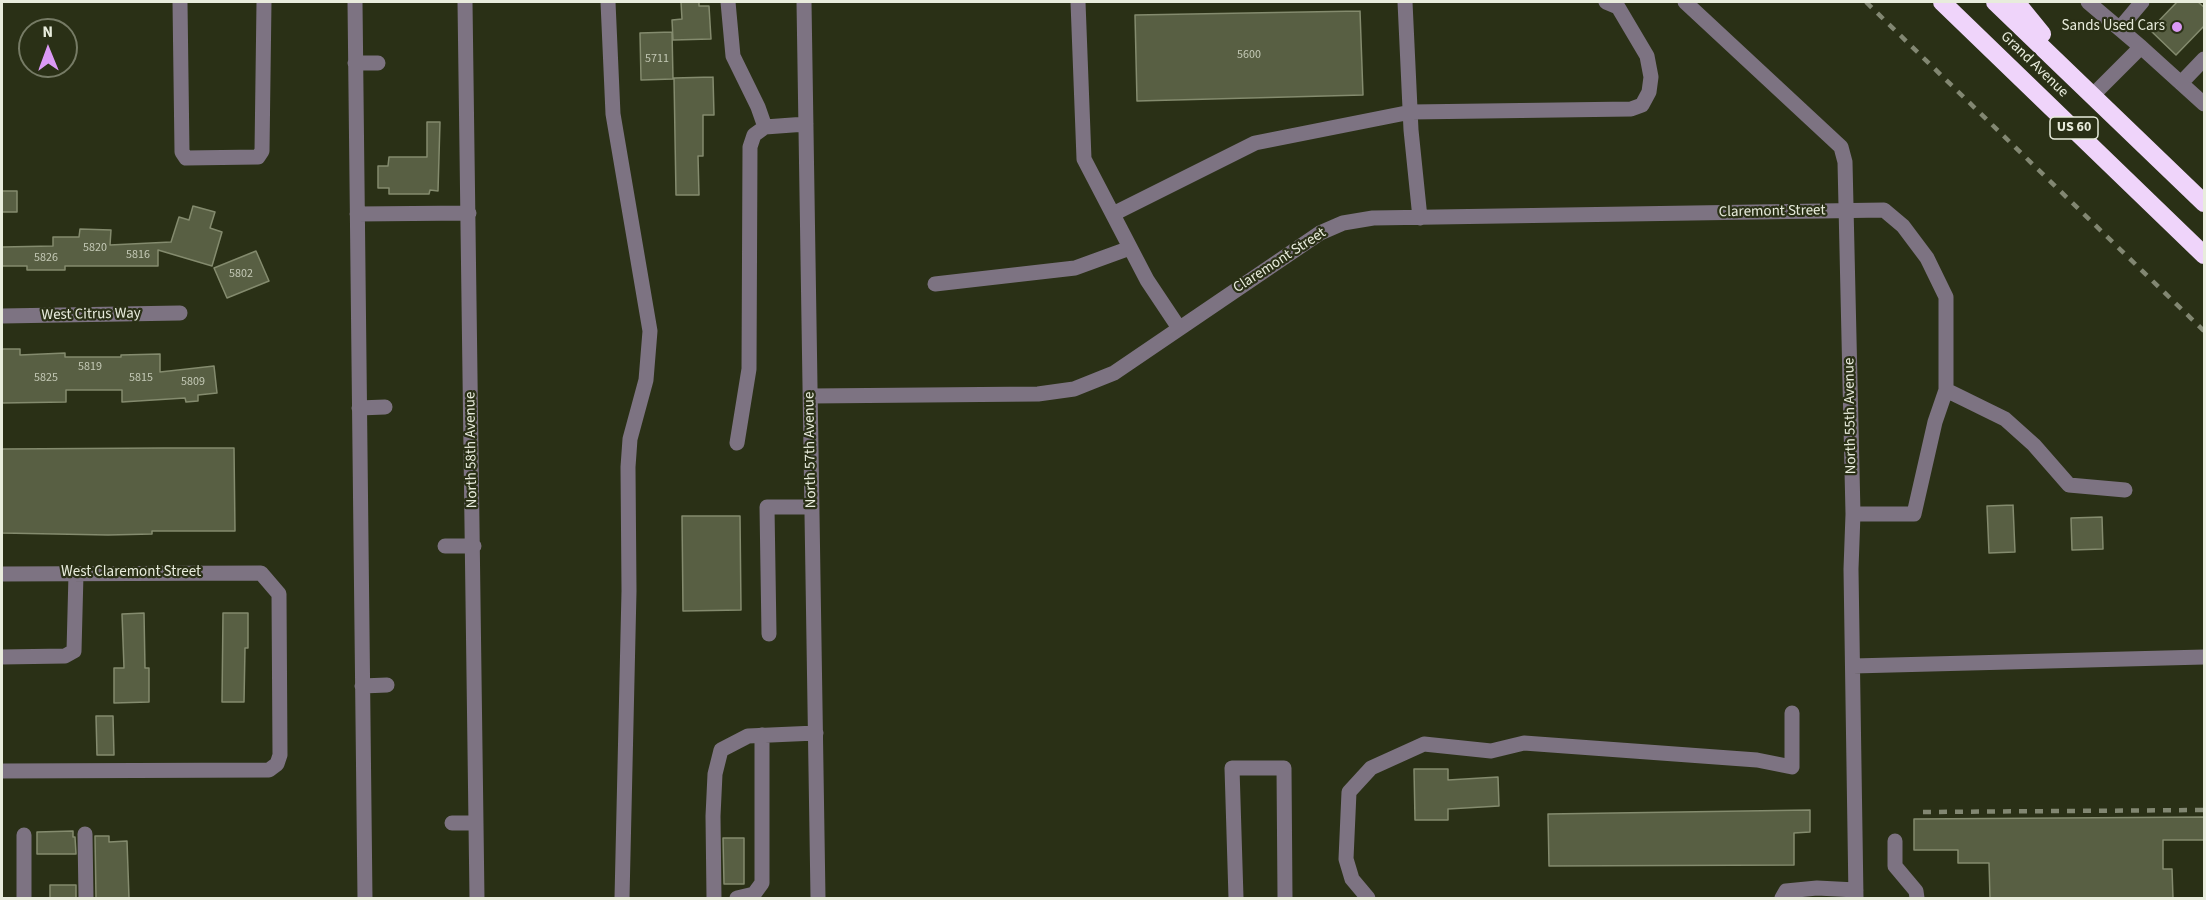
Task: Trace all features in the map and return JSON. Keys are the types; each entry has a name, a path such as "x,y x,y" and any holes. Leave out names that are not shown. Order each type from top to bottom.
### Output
{"highway":[{"name":"Grand Avenue","path":"1942,2 2205,255"},
{"name":"Grand Avenue","path":"1995,2 2205,203"},
{"path":"2016,2 2092,96"}],"street":[{"path":"180,2 182,152 186,158 258,157 262,151 264,2"},
{"path":"355,2 364,898"},
{"name":"North 58th Avenue","path":"465,2 477,898"},
{"path":"608,2 613,114 650,331 646,380 630,439 628,467 628,602 622,898"},
{"path":"728,2 733,56 758,107 765,127"},
{"name":"North 57th Avenue","path":"804,2 818,898"},
{"path":"1078,2 1084,159 1147,280 1179,328"},
{"path":"1405,2 1420,218"},
{"path":"1113,214 1255,143 1411,112 1631,109 1642,105 1649,92 1651,77 1647,56 1618,7 1606,2"},
{"name":"North 55th Avenue","path":"1685,2 1841,147 1845,162 1856,894"},
{"path":"2088,2 2205,104"},
{"path":"2120,28 2142,2"},
{"path":"2092,96 2141,47"},
{"path":"2181,83 2205,59"},
{"path":"355,63 378,63"},
{"path":"737,443 748,369 750,147 754,135 765,127 806,124"},
{"name":"Claremont Street","path":"811,396 1038,394 1074,389 1114,373 1320,233 1343,223 1373,219 1884,210 1903,226 1927,258 1946,297 1946,390 1935,422 1914,514 1852,514"},
{"path":"357,214 469,213"},
{"path":"935,285 1075,268 1130,248"},
{"name":"West Citrus Way","path":"2,316 180,314"},
{"path":"1946,390 2005,419 2034,446 2069,485 2125,490"},
{"path":"359,408 385,407"},
{"path":"769,634 767,507 812,507"},
{"path":"445,546 474,546"},
{"path":"2,657 65,656 74,651 76,573"},
{"name":"West Claremont Street","path":"2,574 261,573 279,594 280,755 277,764 269,770 2,771"},
{"path":"1853,666 2205,657"},
{"path":"362,686 387,685"},
{"path":"1368,898 1352,879 1346,859 1349,792 1371,768 1424,744 1491,751 1524,743 1757,760 1791,767 1792,713"},
{"path":"714,898 713,816 716,774 721,750 748,736 816,733"},
{"path":"737,898 754,894 762,883 762,735"},
{"path":"1236,898 1232,768 1284,768 1285,898"},
{"path":"452,823 476,823"},
{"path":"85,834 86,898"},
{"path":"24,835 24,898"},
{"path":"1895,841 1895,866 1916,891 1917,898"},
{"path":"1782,898 1786,891 1817,888 1856,894"}],"building":[{"path":"681,2 699,2 699,6 709,6 711,39 673,40 672,20 682,19"},
{"name":"Sands Used Cars","path":"2177,2 2198,2 2205,8 2205,25 2176,55 2150,30"},
{"path":"1360,11 1363,95 1137,101 1135,15"},
{"path":"672,32 673,79 641,80 640,33"},
{"path":"713,77 714,115 703,115 703,156 698,156 699,195 676,195 674,78"},
{"path":"427,122 440,122 438,191 430,190 429,194 389,194 389,188 378,188 378,166 388,166 389,157 427,157"},
{"path":"2,191 17,191 17,212 2,212"},
{"path":"193,206 215,212 210,228 222,232 212,266 158,250 158,266 65,266 65,270 27,270 27,266 2,266 2,247 53,246 53,237 79,237 80,229 111,230 110,245 171,242 179,217 189,220"},
{"path":"256,251 269,281 227,298 214,268"},
{"path":"2,349 20,349 20,355 65,353 65,357 160,354 160,372 214,366 217,393 198,395 198,401 186,402 185,398 122,402 122,390 66,390 66,402 2,403"},
{"path":"234,448 235,531 152,531 152,534 108,535 2,533 2,449"},
{"path":"2013,505 2015,552 1989,553 1987,506"},
{"path":"682,516 740,516 741,610 683,611"},
{"path":"2102,517 2103,549 2072,550 2071,518"},
{"path":"144,613 145,668 149,668 149,702 114,703 114,668 124,668 122,614"},
{"path":"223,613 248,613 244,702 222,702"},
{"path":"96,716 113,716 114,755 97,755"},
{"path":"1414,769 1448,769 1448,780 1498,777 1499,806 1448,809 1448,820 1415,820"},
{"path":"1810,810 1810,832 1794,833 1794,865 1549,866 1548,814"},
{"path":"2205,817 2205,840 2163,840 2163,869 2172,869 2173,898 1990,898 1989,863 1958,863 1958,850 1914,850 1914,819"},
{"path":"73,831 76,854 37,854 37,832"},
{"path":"95,836 109,836 109,842 127,841 129,898 96,898"},
{"path":"723,838 744,838 744,884 724,884"},
{"path":"50,885 76,885 76,898 50,898"}],"railway":[{"path":"1866,2 2204,331"},
{"path":"1923,812 2204,810"}],"place":[{"name":"Sands Used Cars","path":"2177,27"}]}
